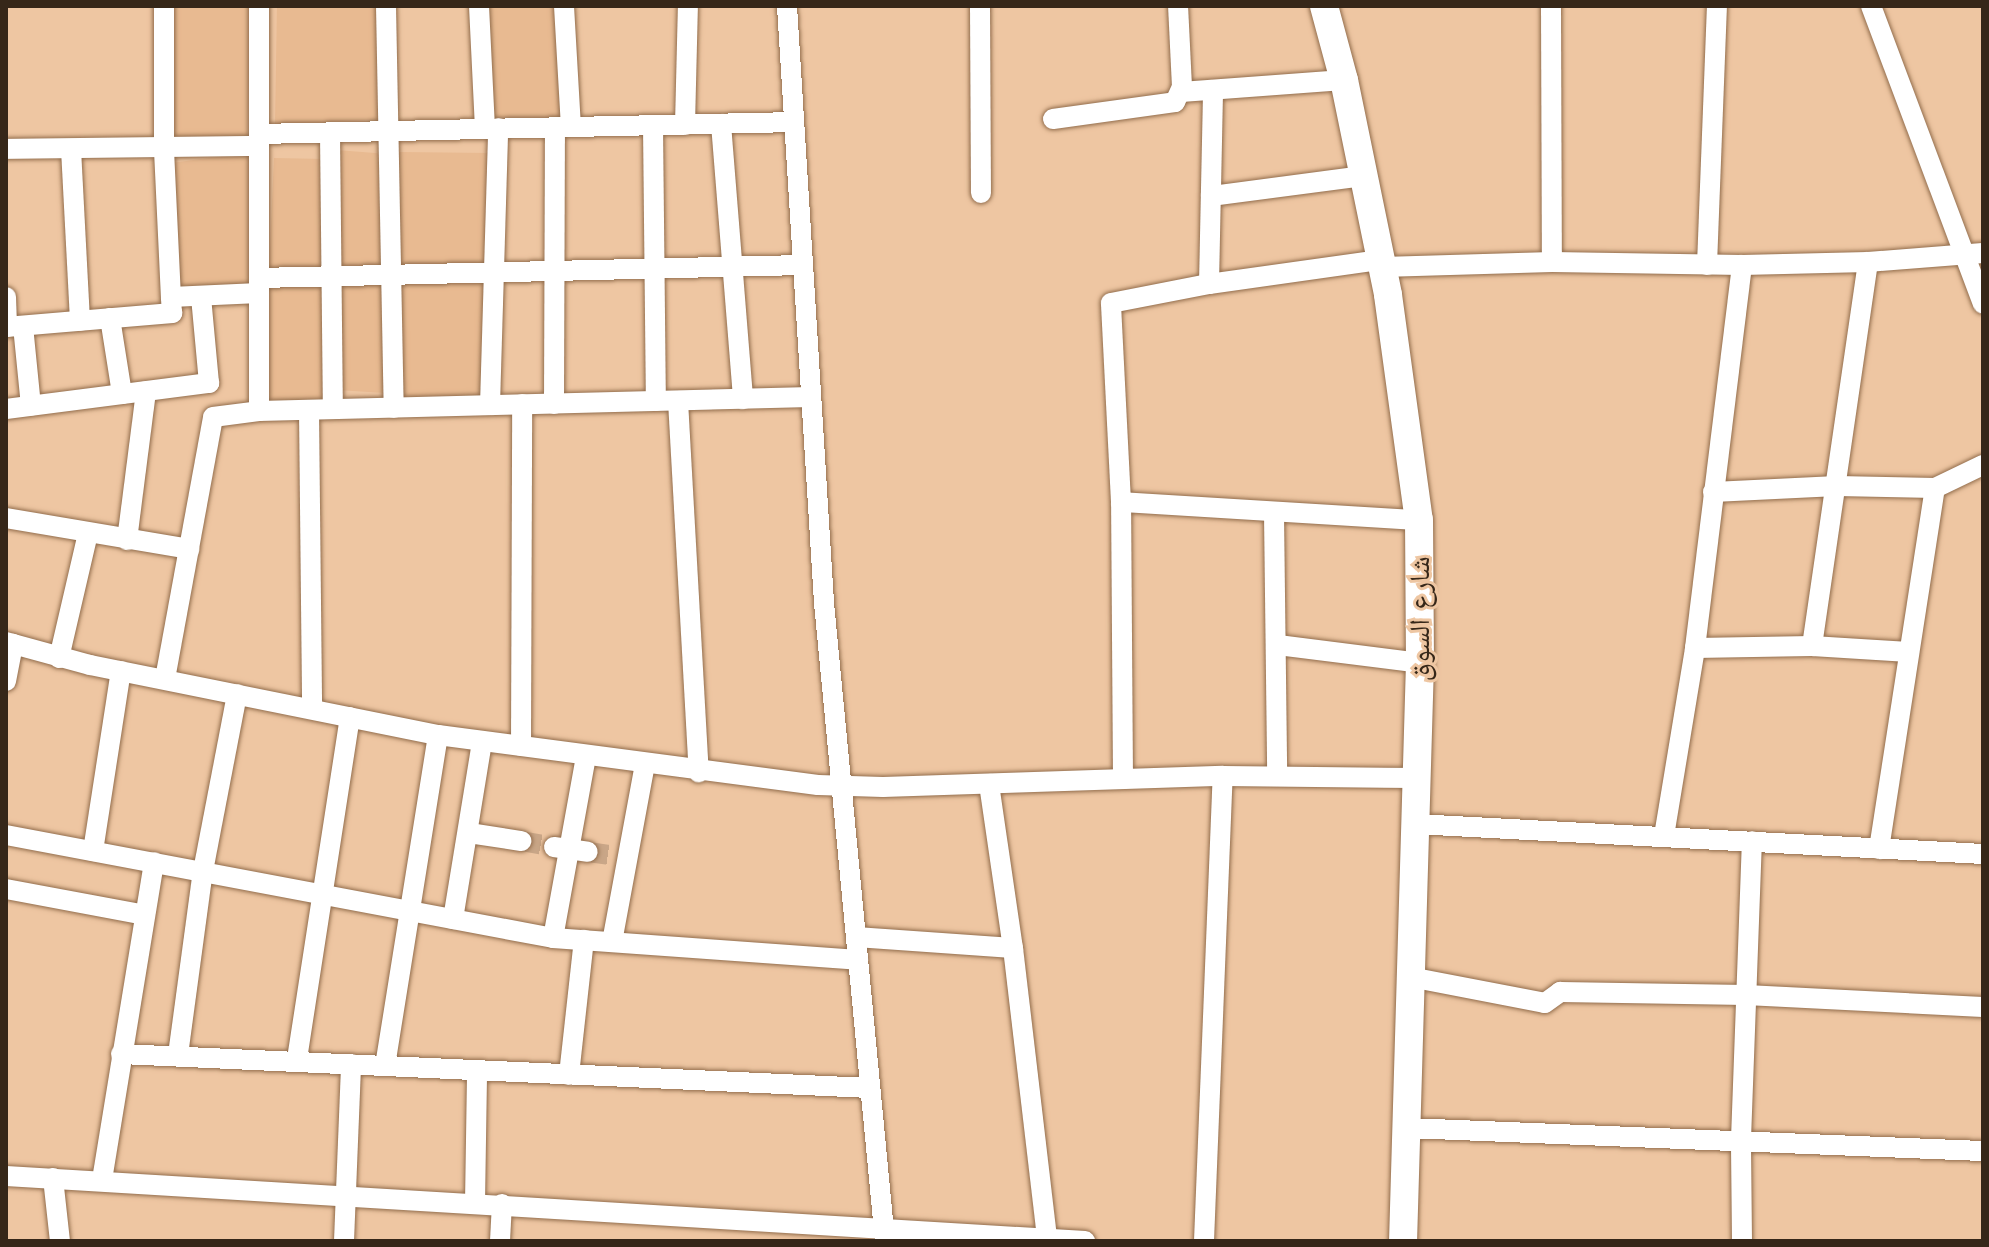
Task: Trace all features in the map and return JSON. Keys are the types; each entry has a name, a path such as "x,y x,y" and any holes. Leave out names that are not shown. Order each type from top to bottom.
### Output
{"street":[{"path":"12,326 172,313 164,150 164,6"},
{"path":"259,6 259,411"},
{"path":"386,6 391,132 394,408"},
{"path":"479,6 491,128 494,272 490,405"},
{"path":"554,404 564,6"},
{"path":"685,125 688,6"},
{"path":"787,6 811,397 841,787 884,1234"},
{"path":"980,6 981,193"},
{"path":"1178,6 1181,92"},
{"name":"شارع السوق","path":"1324,6 1344,80 1381,263 1408,418 1419,520 1418,778 1403,1241"},
{"path":"1551,6 1552,262"},
{"path":"1707,265 1717,6"},
{"path":"1871,6 1974,252 1983,304"},
{"path":"1053,119 1170,104 1181,92 1344,80"},
{"path":"1209,284 1213,90"},
{"path":"6,149 164,150 330,133 794,122"},
{"path":"721,124 730,267 743,399"},
{"path":"653,125 656,401"},
{"path":"330,133 333,409"},
{"path":"71,149 80,321"},
{"path":"1211,196 1363,176"},
{"path":"1123,779 1121,502 1111,303 1209,284 1381,263 1742,265 1868,262 1974,252"},
{"path":"1812,646 1868,262"},
{"path":"171,297 201,296 331,276 803,265"},
{"path":"1664,836 1695,648 1742,265"},
{"path":"6,409 209,383 201,296"},
{"path":"6,297 31,406"},
{"path":"110,318 122,394"},
{"path":"127,540 146,391"},
{"path":"165,679 213,417 259,411 811,397"},
{"path":"678,401 699,772"},
{"path":"521,746 522,404"},
{"path":"309,410 312,709"},
{"path":"1713,492 1837,486 1935,488 1983,465"},
{"path":"1879,849 1935,488"},
{"path":"1121,502 1419,520"},
{"path":"1274,513 1278,645 1277,776"},
{"path":"6,518 189,549"},
{"path":"59,658 88,533"},
{"path":"6,681 10,643 59,658 438,735 699,772 841,787 1223,776 1418,778"},
{"path":"1278,645 1420,663"},
{"path":"1695,648 1812,646 1909,652"},
{"path":"93,851 121,671"},
{"path":"178,1055 203,871 237,694"},
{"path":"297,1059 350,717"},
{"path":"385,1066 438,735"},
{"path":"453,919 482,741"},
{"path":"586,756 589,852 612,942"},
{"path":"553,938 589,852 645,764"},
{"path":"1204,1241 1223,776"},
{"path":"989,784 1013,948 1047,1238"},
{"path":"1415,824 1983,854"},
{"path":"469,833 521,841"},
{"path":"6,835 553,938 858,960"},
{"path":"1742,1241 1741,1139 1752,841"},
{"path":"102,1180 154,862"},
{"path":"6,889 145,915"},
{"path":"856,937 1013,948"},
{"path":"569,1075 584,940"},
{"path":"1410,977 1545,1003 1560,992 1746,995 1983,1007"},
{"path":"121,1054 297,1059 477,1071 870,1088"},
{"path":"344,1241 351,1064"},
{"path":"475,1203 477,1071"},
{"path":"1407,1128 1983,1151"},
{"path":"6,1176 768,1220 884,1234 1085,1241"},
{"path":"53,1178 60,1241"},
{"path":"500,1241 502,1204"},
{"path":"766,1241 768,1220"}],"shaded area":[{"path":"171,6 251,6 247,140 174,138"},
{"path":"277,6 381,6 386,119 275,124"},
{"path":"486,6 561,6 564,118 491,117"},
{"path":"336,150 388,154 387,269 338,268"},
{"path":"255,152 255,293 176,293 171,163"},
{"path":"399,152 490,153 487,266 399,265"},
{"path":"274,158 326,159 325,269 269,270"},
{"path":"488,278 483,399 402,408 398,284"},
{"path":"392,280 385,393 337,390 336,281"},
{"path":"331,281 326,398 266,402 269,282"}],"tunnel":[{"path":"521,841 554,847"},
{"path":"588,852 609,855"}]}
